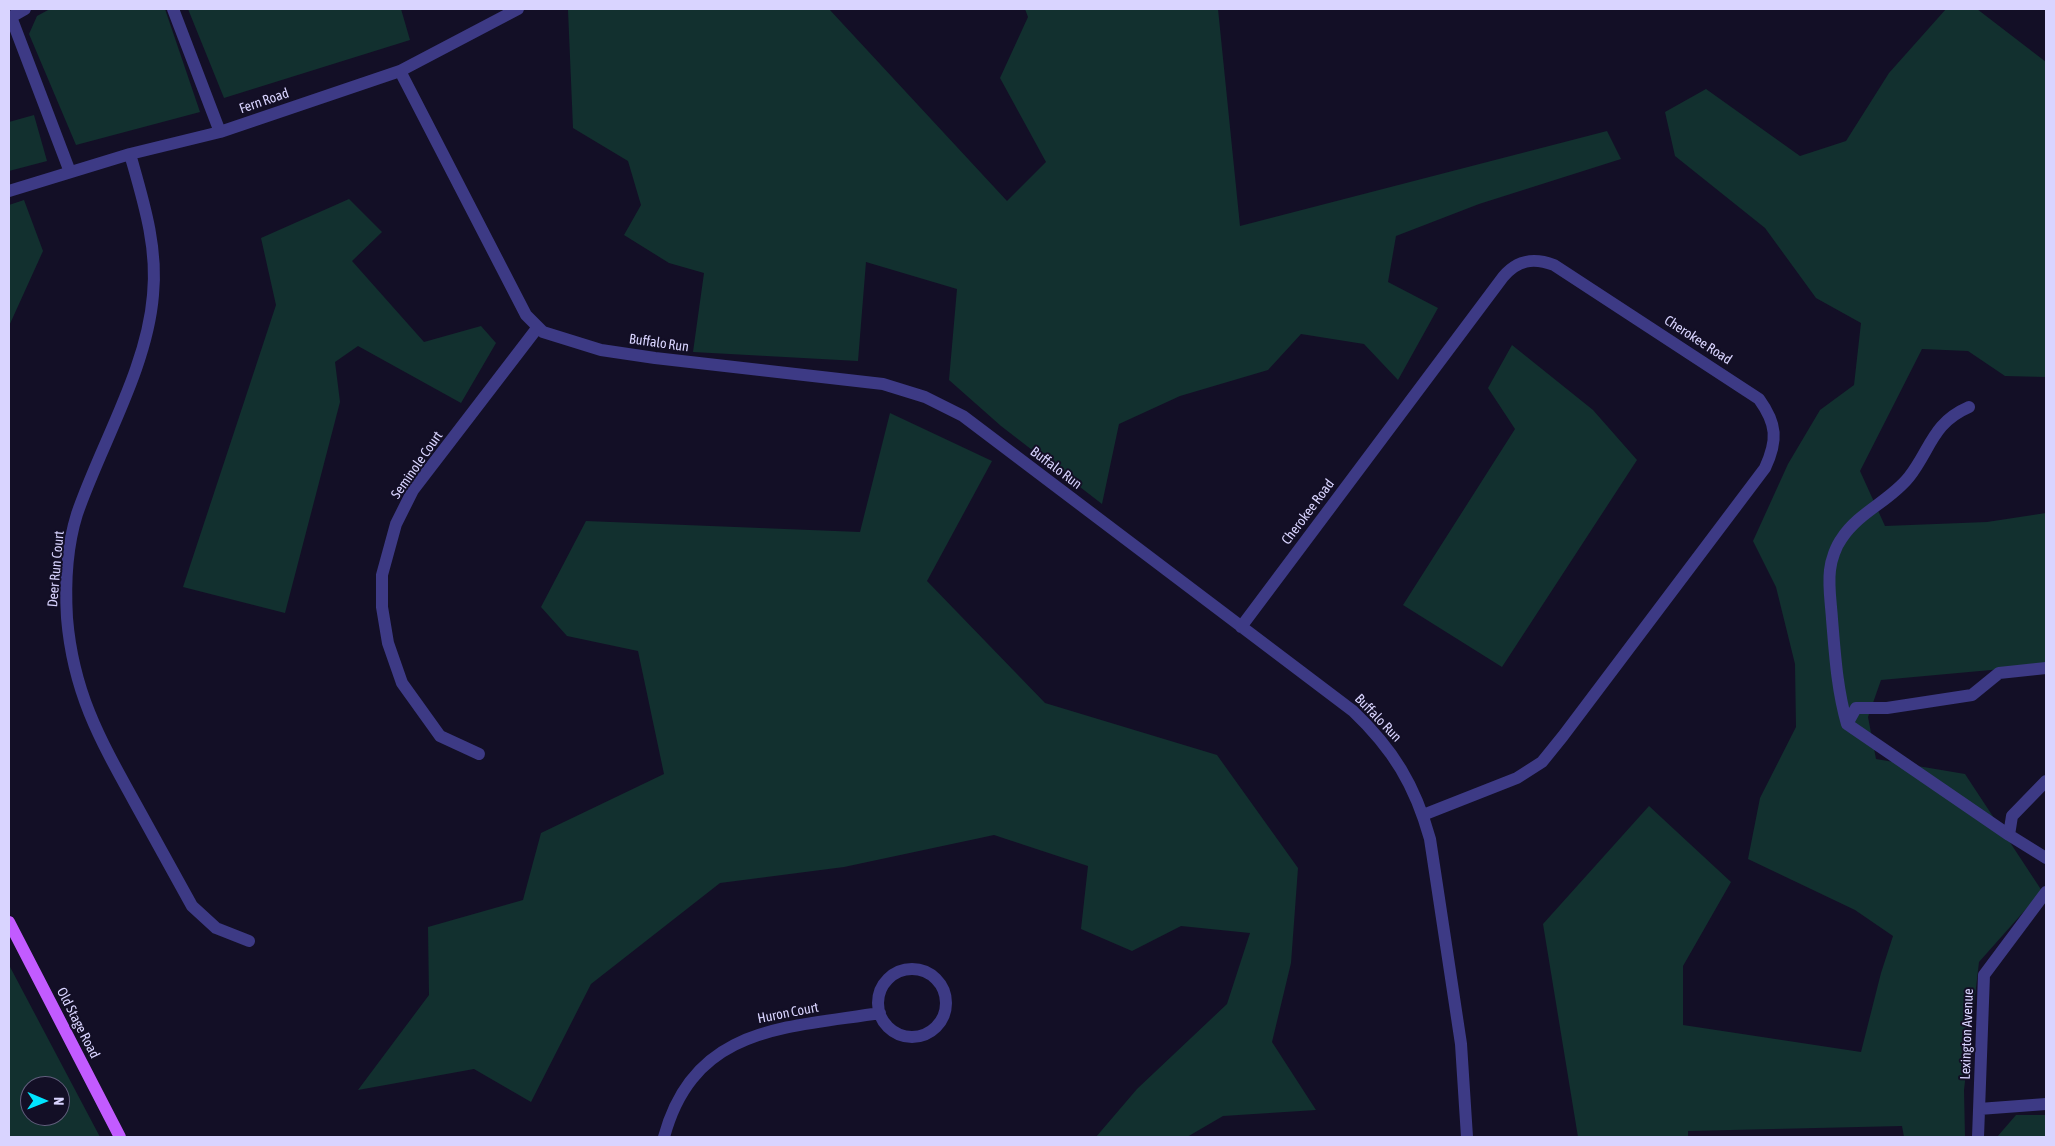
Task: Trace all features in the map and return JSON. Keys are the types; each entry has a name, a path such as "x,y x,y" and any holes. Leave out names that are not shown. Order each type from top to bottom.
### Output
{"main road":[{"name":"Old Stage Road","path":"9,922 120,1137"}],"street":[{"path":"25,9 11,17 70,172"},
{"path":"173,9 220,132"},
{"name":"Fern Road","path":"9,191 130,154 220,132 400,71 518,9"},
{"name":"Buffalo Run","path":"400,71 526,314 543,332 601,350 883,384 925,397 963,416 1353,711 1374,731 1390,750 1403,771 1423,815 1434,863 1461,1044 1467,1137"},
{"name":"Deer Run Court","path":"130,154 147,214 152,240 153,295 143,349 76,516 70,549 67,583 67,617 71,650 78,684 99,739 192,906 216,928 249,941"},
{"name":"Cherokee Road","path":"1241,627 1503,277 1511,268 1521,262 1538,260 1554,265 1759,399 1769,413 1773,424 1774,441 1772,452 1765,468 1563,736 1542,762 1517,778 1423,815"},
{"name":"Seminole Court","path":"479,754 440,736 402,683 388,643 382,607 382,575 396,524 413,490 538,327"},
{"path":"1969,407 1953,414 1940,427 1916,468 1903,485 1883,502 1859,518 1841,539 1830,569 1830,596 1837,684 1847,724 2009,835 2046,858"},
{"path":"1847,724 1856,708 1887,708 1972,695 1999,673 2046,668"},
{"path":"2009,835 2012,816 2046,781"},
{"name":"Lexington Avenue","path":"1978,1137 1984,975 2046,892"},
{"path":"906,968 927,971 936,977 943,986 946,996 946,1010 942,1020 935,1029 926,1035 912,1037 894,1032 886,1025 880,1012 878,1002 880,991 885,982 896,972 906,968"},
{"name":"Huron Court","path":"664,1137 669,1117 683,1091 692,1079 724,1049 765,1032 880,1012"},
{"path":"1979,1110 2046,1104"}],"green space":[{"path":"50,9 165,9 200,112 76,145 29,34 37,16"},
{"path":"188,9 401,9 410,40 224,98"},
{"path":"829,9 1007,201 1046,162 1000,78 1028,17 1025,9 1218,9 1240,226 1607,131 1621,159 1479,204 1396,236 1388,282 1438,308 1398,380 1364,344 1301,334 1268,370 1180,396 1119,424 1102,504 1001,426 949,380 957,289 866,262 858,361 693,352 704,273 669,263 624,235 641,205 628,161 573,128 568,10"},
{"path":"1946,9 1977,9 2046,62 2046,377 2005,376 1968,351 1922,349 1860,471 1885,526 1987,522 2046,513 2046,665 1881,680 1868,717 1876,759 1965,774 2042,891 1979,962 1964,1090 1965,1137 1904,1137 1902,1126 1688,1131 1688,1137 1578,1137 1543,924 1649,806 1731,882 1683,966 1683,1025 1861,1052 1881,973 1893,936 1855,910 1748,859 1760,798 1796,727 1795,664 1776,587 1753,541 1788,464 1820,410 1854,385 1861,323 1816,298 1765,228 1675,156 1665,112 1706,89 1800,156 1846,141 1889,73"},
{"path":"34,115 47,161 9,171 9,122"},
{"path":"349,199 382,232 352,261 424,342 481,326 496,343 461,403 358,346 335,362 340,402 285,613 183,587 276,305 261,238"},
{"path":"24,200 43,251 9,326 9,205"},
{"path":"1512,345 1593,410 1637,460 1502,667 1403,605 1515,429 1488,388"},
{"path":"890,413 992,461 927,581 1045,703 1217,755 1298,868 1291,963 1272,1042 1316,1110 1223,1116 1187,1137 1096,1137 1137,1089 1227,1004 1250,933 1181,926 1132,951 1081,929 1088,866 994,835 844,867 720,883 591,984 531,1102 474,1069 358,1090 429,995 428,927 523,900 541,833 664,774 638,651 567,636 541,607 586,521 860,532"},
{"path":"9,965 68,1076 20,1076 20,1126 70,1126 70,1080 100,1137 9,1137"},
{"path":"2016,1115 2046,1115 2046,1137 1997,1137"}]}
